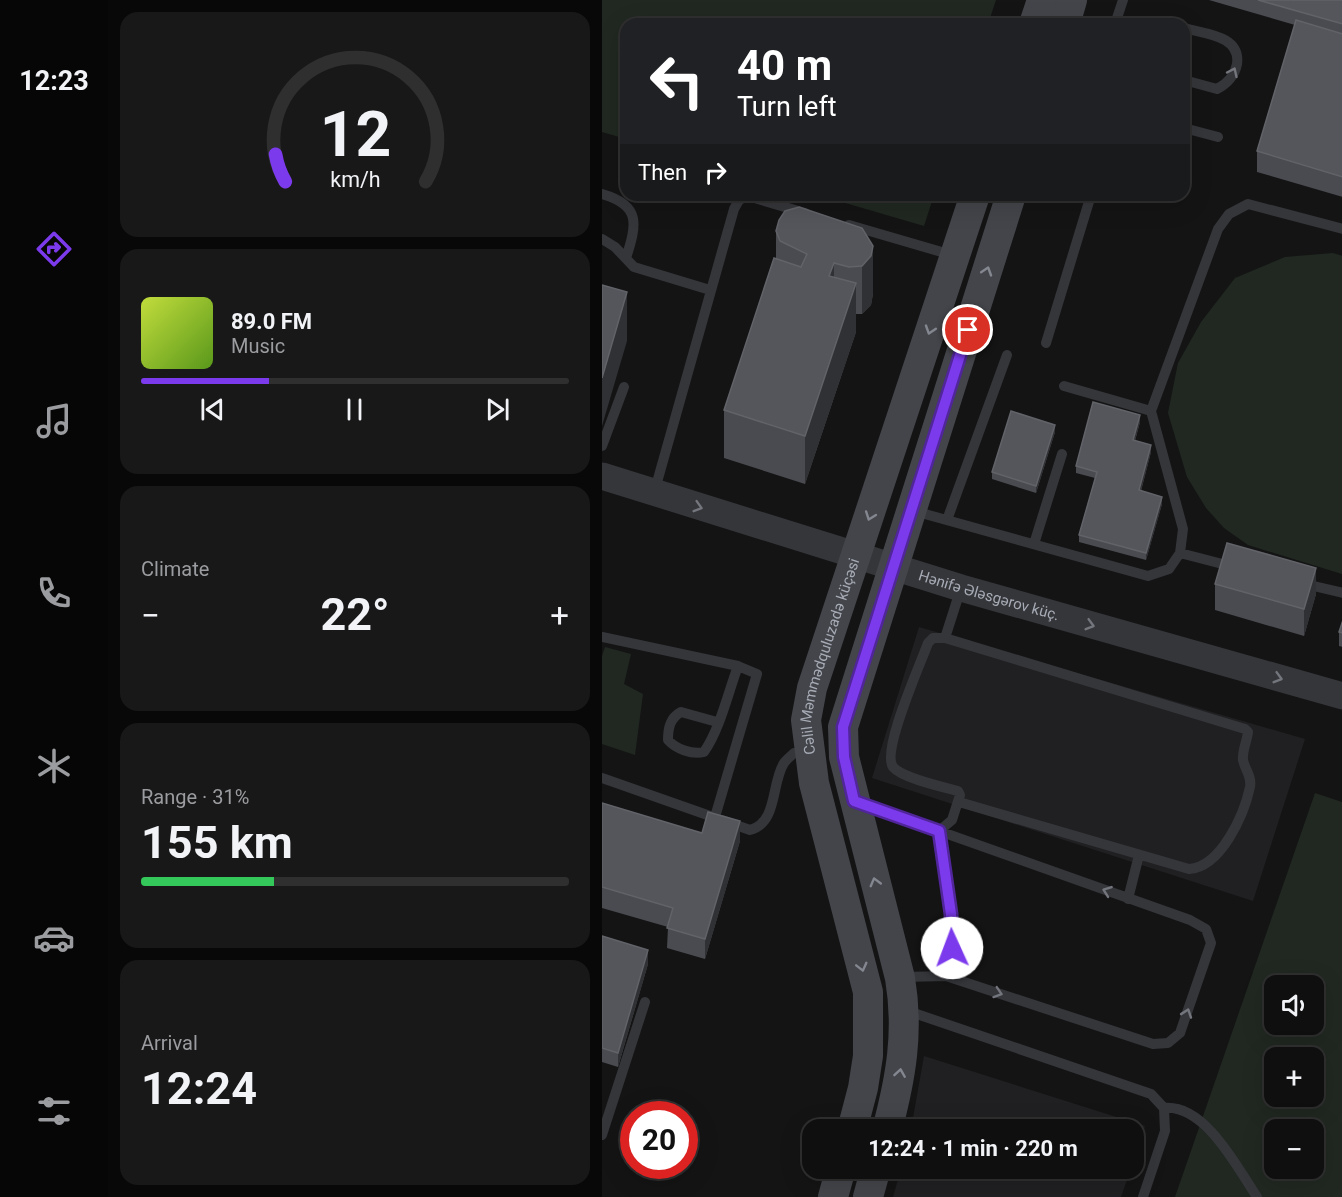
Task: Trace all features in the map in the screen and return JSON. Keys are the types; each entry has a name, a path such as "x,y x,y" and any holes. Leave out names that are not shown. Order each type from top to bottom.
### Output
{"main road":[{"path":"1036,18 1042,0"},
{"path":"1067,18 1072,0"},
{"name":"Cəlil Məmmədquluzadə küçəsi","path":"855,1119 868,1056 868,992 820,804 806,720 812,688 973,201"},
{"name":"Cəlil Məmmədquluzadə küçəsi","path":"889,1119 902,1061 906,1027 905,1010 900,978 844,757 843,727 1009,201"},
{"path":"820,804 854,801"},
{"path":"869,1012 905,1010"},
{"path":"833,1197 837,1179"},
{"path":"868,1197 873,1179"}],"street":[{"name":"Hənifə Ələsgərov küç.","path":"602,476 961,588 1343,696"}],"lane":[{"path":"1117,18 1123,0"},
{"path":"1190,30 1228,40 1234,45 1237,58 1230,79 1217,89 1190,82"},
{"path":"1190,130 1218,137"},
{"path":"602,194 620,199"},
{"path":"624,201 632,213 633,236 626,258"},
{"path":"654,493 710,290 738,201"},
{"path":"766,201 812,214"},
{"path":"1046,342 1089,201"},
{"path":"911,510 1148,576 1169,569 1180,553 1183,529 1151,411 1218,230 1229,214 1248,204 1343,230"},
{"path":"834,221 955,255"},
{"path":"602,239 635,267 710,290"},
{"path":"947,520 1007,355"},
{"path":"1064,386 1151,411"},
{"path":"602,446 624,387"},
{"path":"1034,544 1062,454"},
{"path":"1180,553 1249,570"},
{"path":"1295,582 1343,594"},
{"path":"945,638 961,588"},
{"path":"939,831 952,820 959,802 958,792 902,774 893,768 889,760 893,740 928,643 939,636 1246,729 1248,732 1243,755 1250,786 1235,828 1224,846 1198,869 1188,869 959,802"},
{"path":"602,637 738,666 754,671 758,676 715,818"},
{"path":"717,722 682,712 670,723 668,740 674,746 697,753 704,752 717,722 738,666"},
{"path":"602,778 750,830 759,828 766,820 783,764 794,753 810,752"},
{"path":"854,801 1206,929 1211,943 1180,1033 1168,1043 1153,1044 946,976 900,978"},
{"path":"939,831 951,914 952,948 946,976"},
{"path":"1128,899 1139,855"},
{"path":"602,1135 604,1116 645,1002"},
{"path":"905,1010 1151,1094 1163,1108 1165,1131 1143,1197"},
{"path":"1163,1108 1182,1108 1202,1124 1222,1144 1257,1197"}],"shaded area":[{"path":"602,0 996,0 990,18 620,18 620,137 602,132"},
{"path":"839,201 932,201 924,226"},
{"path":"1333,253 1343,256 1342,574 1248,545 1224,528 1206,508 1187,477 1168,413 1178,363 1201,322 1235,278 1285,257"},
{"path":"919,627 1305,739 1253,901 872,778"},
{"path":"605,647 631,654 624,684 643,694 635,755 602,744 602,656"},
{"path":"1315,793 1342,802 1342,1197 1175,1197"},
{"path":"924,1056 1123,1119 913,1119"},
{"path":"898,1179 1127,1179 1121,1197 893,1197"}],"building":[{"path":"1258,0 1343,0 1343,24"},
{"path":"1296,20 1343,34 1343,177 1257,151"},
{"path":"799,207 862,228 873,246 871,256 862,266 849,267 834,263 829,276 856,283 805,436 724,410 774,258 801,267 807,254 780,241 776,231 785,211"},
{"path":"602,285 627,292 602,378"},
{"path":"1093,402 1140,415 1133,440 1151,445 1139,490 1162,497 1146,553 1079,535 1097,472 1076,466"},
{"path":"1011,411 1055,425 1036,486 992,472"},
{"path":"1227,543 1316,568 1304,609 1215,584"},
{"path":"1343,620 1343,633 1339,632"},
{"path":"602,803 702,833 708,812 740,821 705,939 667,928 673,908 602,887"},
{"path":"602,936 648,950 618,1053 602,1048"}],"route":[{"path":"952,948 951,914 939,831 854,801 844,757 843,727 968,330"}]}
